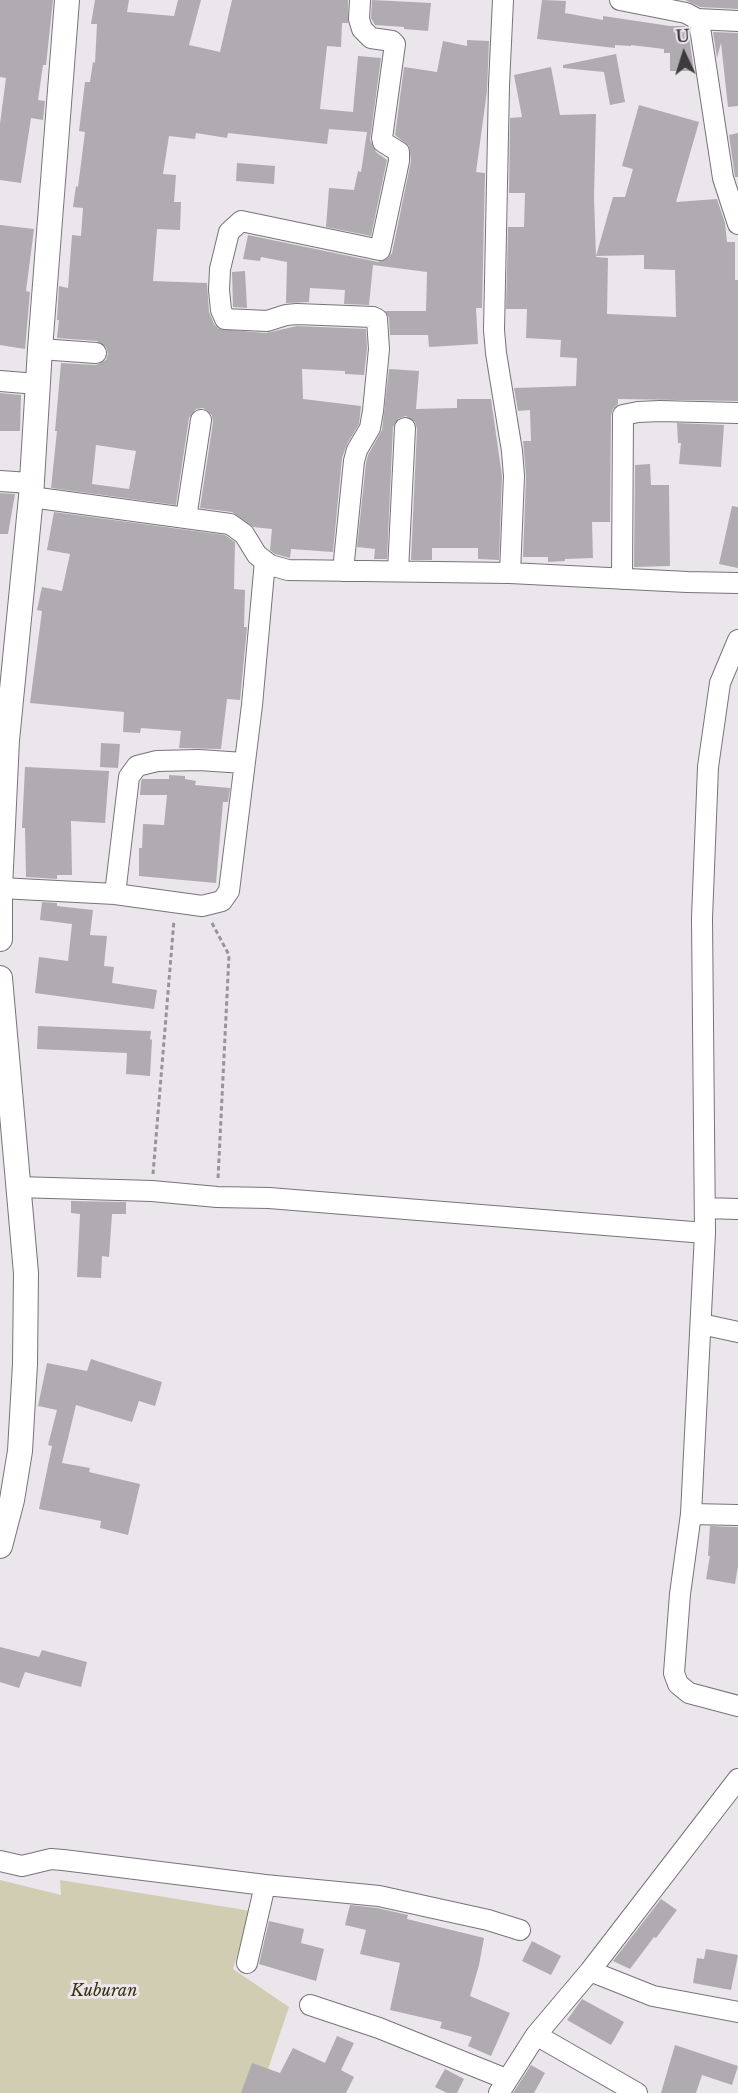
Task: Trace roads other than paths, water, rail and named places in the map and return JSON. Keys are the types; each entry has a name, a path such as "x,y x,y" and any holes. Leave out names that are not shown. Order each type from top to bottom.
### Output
{"main road":[{"path":"0,939 7,740 7,669 30,490 67,0"},
{"path":"0,978 26,1273 25,1374 20,1450 12,1500 0,1546"}],"street":[{"path":"343,571 354,461 357,450 370,428 373,411 379,349 377,319 297,314 267,321 225,319 221,310 219,290 220,269 229,232 241,221 380,250 399,161 399,152 383,142 382,138 395,44 392,41 371,38 362,29 359,19 360,0"},
{"path":"503,0 494,330 514,476 510,573"},
{"path":"620,0 686,13 697,19 738,21"},
{"path":"697,19 723,178 738,224"},
{"path":"40,349 96,353"},
{"path":"0,381 37,384"},
{"path":"622,579 623,415 660,411 738,413"},
{"path":"186,518 201,420"},
{"path":"398,571 405,428"},
{"path":"0,481 30,490 230,524 244,534 257,555 270,565 288,570 510,573 738,583"},
{"path":"0,888 115,894 202,906 222,901 229,891 252,705 265,561"},
{"path":"738,640 720,682 708,767 702,918 705,1233 691,1514 680,1594 674,1673 678,1684 689,1693 738,1706"},
{"path":"115,894 129,777 137,766 157,761 199,760 244,763"},
{"path":"17,1187 152,1191 217,1197 269,1198 705,1233"},
{"path":"705,1208 738,1209"},
{"path":"701,1324 738,1332"},
{"path":"691,1514 738,1515"},
{"path":"310,2005 379,2028 503,2086 536,2035 590,1971 738,1779"},
{"path":"0,1861 22,1866 51,1859 63,1860 265,1885 379,1896 488,1920 520,1930"},
{"path":"247,1964 265,1885"},
{"path":"590,1971 653,1996 738,2012"},
{"path":"536,2035 637,2093"}],"park label":[{"name":"Kuburan","path":"104,1991"}]}
